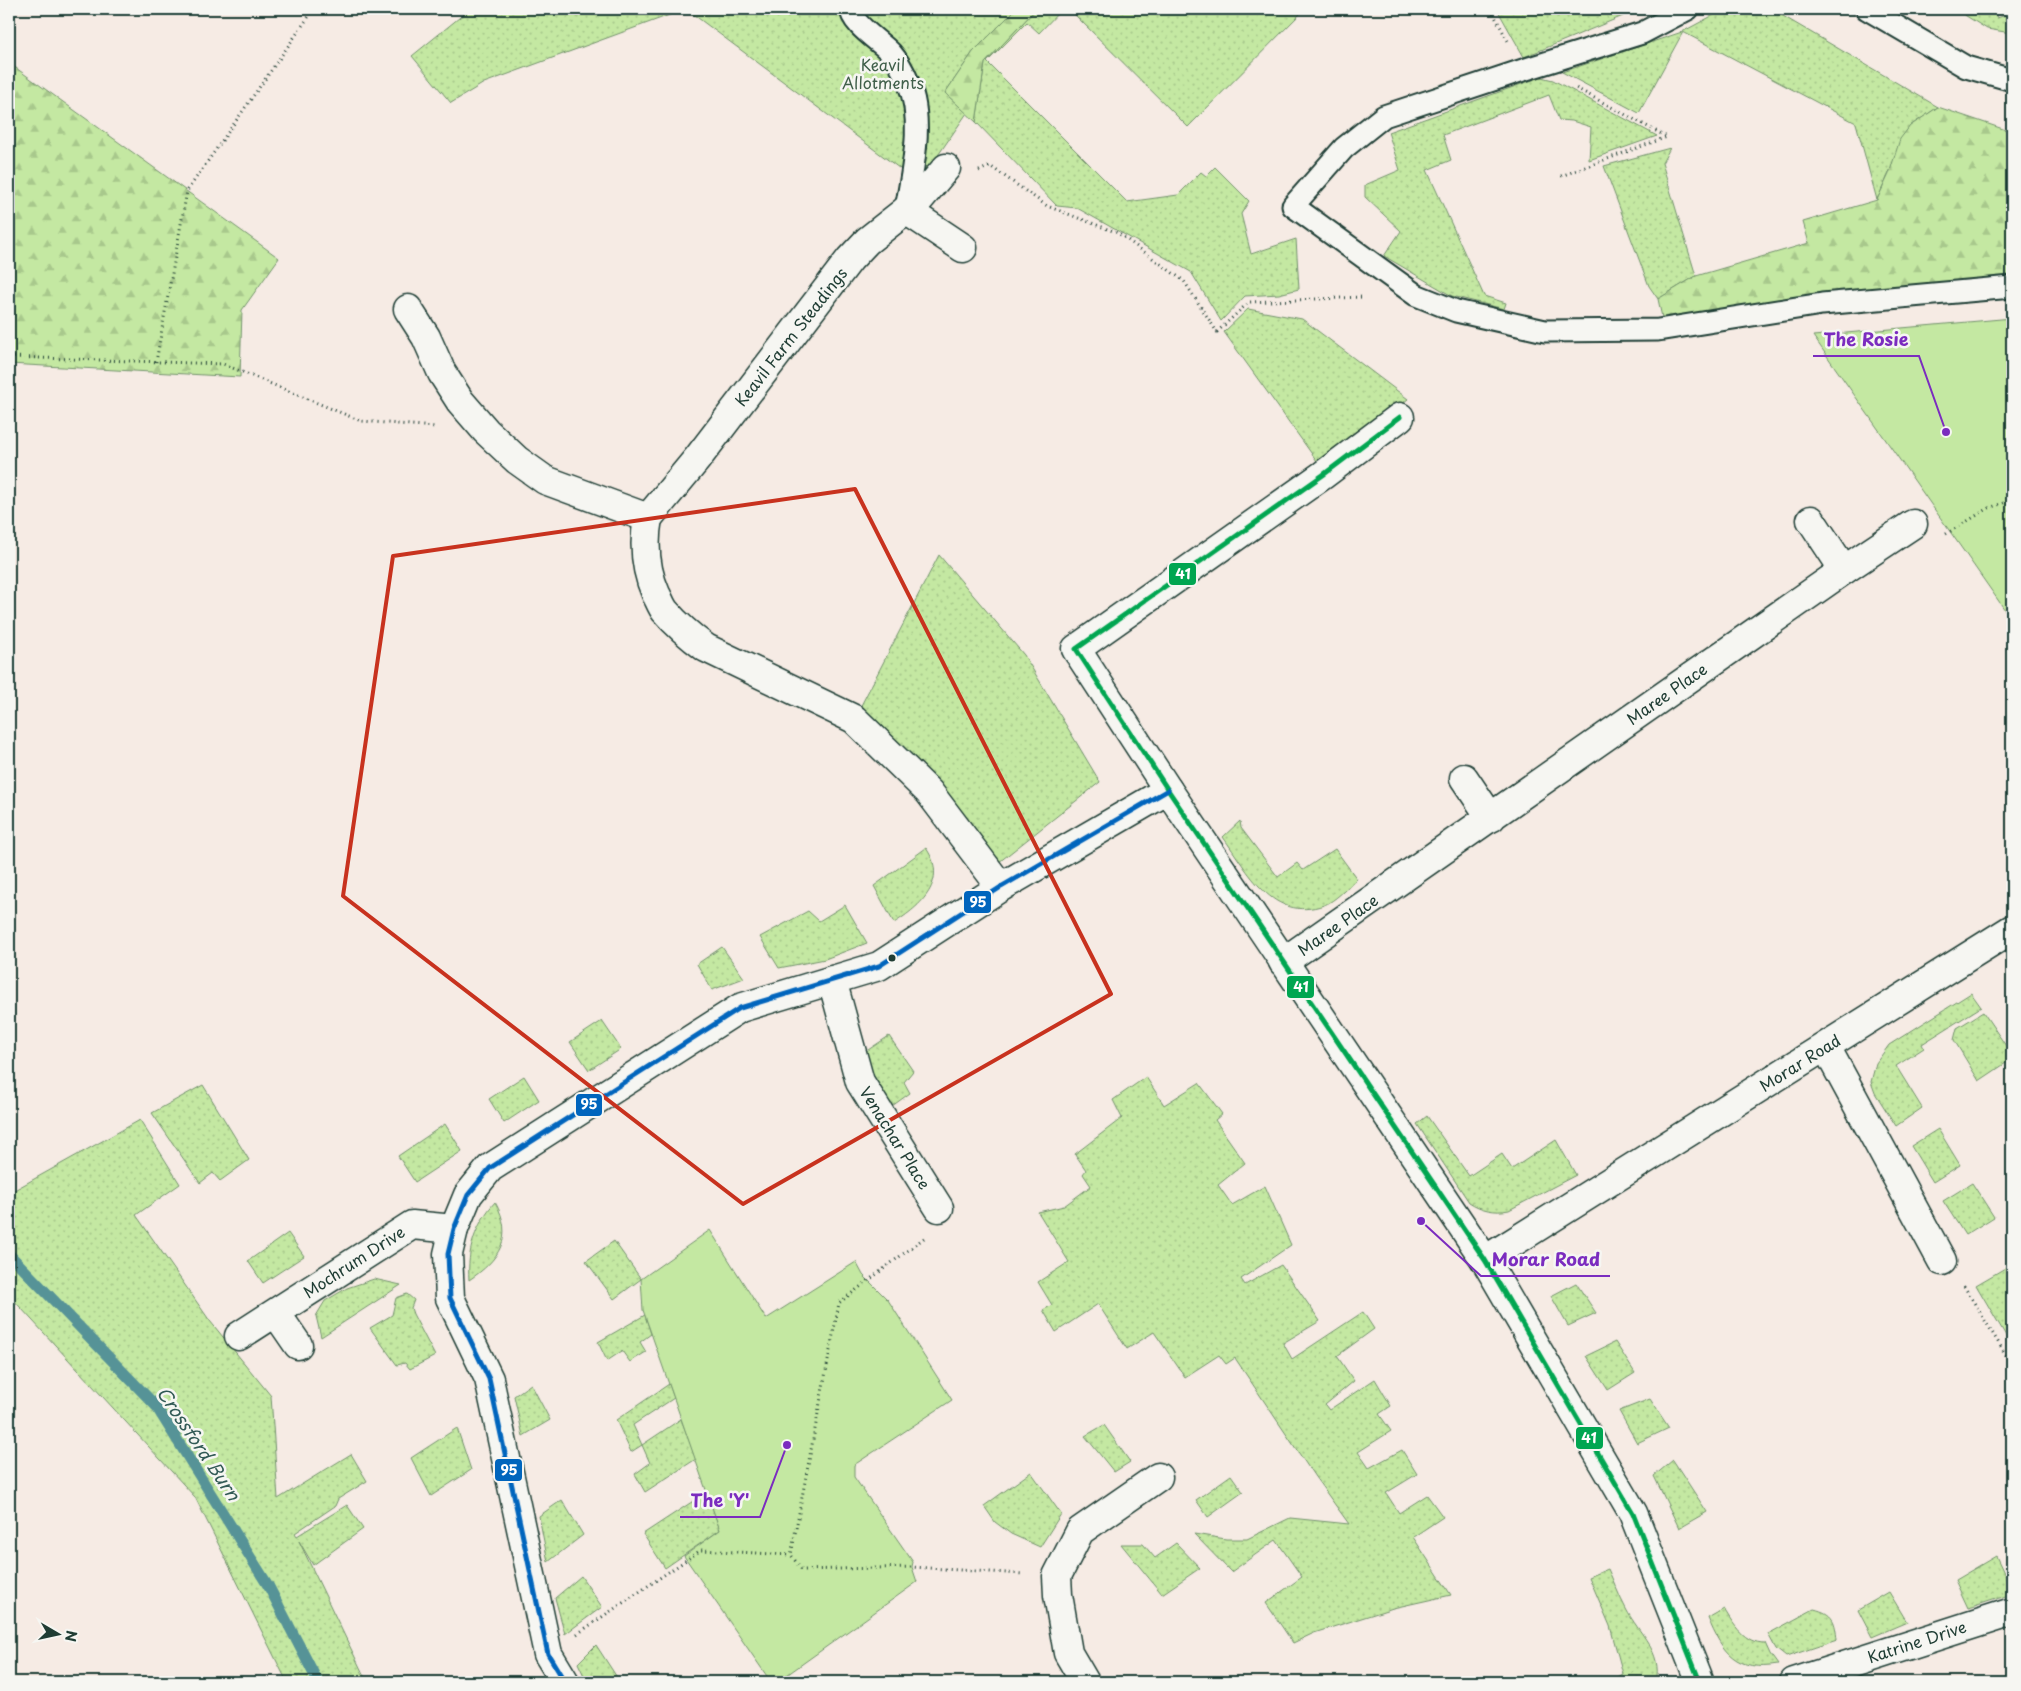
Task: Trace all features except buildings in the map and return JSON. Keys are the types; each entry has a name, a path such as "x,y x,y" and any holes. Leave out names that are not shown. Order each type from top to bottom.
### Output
{"street":[{"name":"Keavil Farm Steadings","path":"648,518 697,459 850,259 867,241 919,200 946,168"},
{"path":"906,210 963,248"},
{"path":"408,309 426,338 442,373 460,401 486,431 517,460 546,480 648,518 644,537 646,561 651,582 664,610 685,632 706,648 854,719 929,792 1001,887"},
{"path":"1400,417 1323,475 1076,649 1283,962 1485,1260 1633,1513 1700,1682"},
{"path":"1812,520 1844,570"},
{"name":"Maree Place","path":"1283,962 1844,570 1913,524"},
{"path":"1464,778 1490,818"},
{"path":"565,1682 548,1654 489,1379 450,1298 448,1254 454,1229 468,1194 490,1168 740,1008 879,966 1001,887 1168,790"},
{"name":"Morar Road","path":"1485,1260 2012,929"},
{"name":"Venachar Place","path":"832,980 860,1082 939,1208"},
{"path":"1826,1047 1942,1260"},
{"name":"Mochrum Drive","path":"239,1336 412,1225 454,1229"},
{"path":"276,1313 298,1345"},
{"path":"1085,1682 1068,1653 1058,1595 1057,1576 1080,1531 1158,1477"},
{"name":"Katrine Drive","path":"1794,1682 2012,1612"}],"lane":[{"path":"851,9 854,19 891,53 910,84 916,116 916,135 906,210"},
{"path":"1688,9 1642,33 1384,116 1344,148 1293,206 1416,295 1456,312 1545,331 1658,330 1822,304 2012,287"},
{"path":"1867,9 1966,67 2012,80"}],"path":[{"path":"156,362 187,191 314,9"},
{"path":"1491,9 1530,68 1667,137 1561,176"},
{"path":"946,168 971,176 990,166 1047,206 1118,234 1184,280 1217,332 1249,302 1416,295"},
{"path":"9,357 223,364 361,421 486,431"},
{"path":"1913,524 1939,539 1989,508 2012,500"},
{"path":"939,1208 934,1230 839,1303 791,1555 802,1570 912,1567 1057,1576"},
{"path":"1942,1260 1961,1281 2012,1365"},
{"path":"548,1654 701,1550 791,1555"}],"highlighted area":[{"path":"855,489 1111,994 743,1204 343,896 393,556"}],"green space":[{"path":"470,9 686,9 484,83 451,103 412,56"},
{"name":"Keavil Allotments","path":"686,9 1016,9 973,52 945,93 967,113 919,183"},
{"path":"1016,9 1036,9 985,63 976,122 945,93 973,52"},
{"path":"1036,9 1062,9 1039,33 1027,22 987,62 1127,202 1178,195 1201,172 1206,176 1215,167 1249,201 1241,214 1251,254 1296,239 1299,289 1279,294 1245,296 1221,321 1191,272 1077,208 1057,206 976,122 985,63"},
{"path":"1069,9 1305,9 1188,127"},
{"path":"1497,9 1596,9 1599,14 1609,9 1618,9 1623,16 1524,57"},
{"path":"1725,9 1771,9 1938,107 1910,126 1877,200 1856,123 1683,32 1639,113 1562,72 1682,32"},
{"path":"1955,9 1993,9 1997,18 2012,13 2012,53 2009,54 2011,33 1987,29"},
{"path":"9,63 279,258 242,310 240,377 9,364"},
{"path":"1541,77 1553,80 1657,136 1589,160 1591,127 1572,121 1559,120 1549,95 1443,135 1451,160 1427,170 1484,296 1506,303 1504,309 1452,296 1384,256 1401,231 1365,197 1365,185 1400,170 1388,132"},
{"path":"1938,107 2012,132 2012,276 1789,298 1663,322 1658,299 1696,276 1809,243 1803,222 1877,200 1889,174 1900,139 1910,126"},
{"path":"1670,148 1662,163 1696,276 1658,299 1649,286 1604,166"},
{"path":"1248,309 1302,319 1408,399 1322,468 1224,332"},
{"path":"2012,318 2012,620 1813,336"},
{"path":"939,555 1024,655 1100,782 989,870 854,719"},
{"path":"1240,821 1241,828 1278,877 1297,863 1303,870 1335,849 1357,879 1337,897 1324,905 1306,909 1290,907 1276,900 1263,890 1252,878 1223,837"},
{"path":"926,848 932,860 933,882 929,891 914,909 894,923 874,886"},
{"path":"845,905 867,943 825,959 779,968 760,937 808,911 819,921"},
{"path":"722,947 744,978 712,990 697,964"},
{"path":"1971,993 1981,1007 1922,1044 1924,1048 1896,1066 1922,1108 1896,1126 1875,1093 1871,1082 1876,1063 1889,1045"},
{"path":"1983,1012 2006,1046 2012,1042 2012,1059 1979,1081 1954,1040 1957,1028"},
{"path":"602,1021 621,1049 589,1070 570,1042"},
{"path":"889,1036 913,1071 904,1082 910,1093 888,1109 862,1054"},
{"path":"524,1076 539,1100 504,1123 489,1099"},
{"path":"1146,1077 1164,1105 1199,1083 1222,1114 1215,1120 1245,1163 1218,1185 1232,1205 1265,1186 1291,1245 1241,1279 1245,1285 1281,1265 1320,1321 1283,1343 1292,1359 1363,1312 1374,1329 1337,1356 1354,1381 1325,1405 1329,1410 1375,1379 1391,1406 1379,1414 1391,1431 1358,1452 1369,1468 1402,1450 1417,1474 1386,1493 1399,1513 1427,1495 1443,1517 1413,1537 1451,1595 1393,1608 1314,1633 1293,1643 1266,1603 1302,1577 1276,1540 1231,1572 1194,1534 1226,1539 1247,1539 1290,1518 1349,1524 1235,1358 1226,1364 1219,1355 1185,1377 1154,1332 1127,1349 1098,1304 1056,1332 1043,1310 1052,1305 1038,1282 1069,1262 1038,1212 1064,1206 1091,1186 1083,1174 1086,1170 1075,1154 1122,1118 1113,1100"},
{"path":"203,1085 249,1160 220,1181 213,1173 200,1183 152,1113"},
{"path":"1427,1116 1469,1176 1502,1154 1512,1169 1556,1140 1576,1175 1509,1210 1493,1211 1478,1207 1469,1202 1417,1124"},
{"path":"140,1120 180,1184 136,1215 210,1321 271,1396 278,1499 351,1454 367,1481 338,1499 335,1506 295,1533 297,1536 347,1505 363,1529 313,1565 299,1541 367,1682 287,1682 195,1497 9,1295 9,1193"},
{"path":"445,1124 462,1151 415,1182 398,1156"},
{"path":"1938,1129 1960,1165 1933,1182 1911,1146"},
{"path":"1972,1183 1994,1217 1965,1235 1943,1201"},
{"path":"495,1202 504,1226 501,1247 489,1264 469,1280 469,1258 477,1229"},
{"path":"710,1230 766,1319 856,1262 863,1275 888,1300 952,1400 854,1465 854,1477 913,1562 912,1567 917,1582 777,1682 771,1682 684,1556 720,1530 643,1310 641,1279"},
{"path":"288,1233 304,1256 263,1283 248,1261"},
{"path":"614,1241 641,1279 614,1299 586,1261"},
{"path":"2012,1264 2012,1346 1976,1285"},
{"path":"374,1279 401,1285 321,1337 316,1316 325,1301 347,1288"},
{"path":"1576,1283 1596,1313 1568,1326 1551,1296"},
{"path":"407,1294 414,1300 411,1308 413,1314 435,1356 410,1369 405,1363 397,1365 370,1328 392,1315 396,1298"},
{"path":"645,1315 651,1334 640,1342 646,1352 630,1362 622,1351 607,1361 598,1342"},
{"path":"1615,1342 1635,1373 1608,1390 1586,1356"},
{"path":"531,1384 550,1420 523,1436 514,1396"},
{"path":"669,1384 674,1398 633,1425 642,1445 631,1452 616,1420"},
{"path":"1650,1399 1669,1428 1637,1443 1619,1411"},
{"path":"681,1419 696,1459 645,1492 635,1474 650,1463 642,1445"},
{"path":"1104,1425 1130,1462 1114,1472 1085,1436"},
{"path":"457,1428 471,1470 431,1496 411,1458"},
{"path":"1673,1460 1707,1512 1679,1528 1654,1476"},
{"path":"1031,1472 1061,1514 1040,1547 1011,1534 995,1522 984,1506"},
{"path":"1231,1475 1243,1492 1208,1517 1196,1500"},
{"path":"707,1492 720,1530 665,1568 643,1534"},
{"path":"562,1500 583,1535 548,1562 539,1516"},
{"path":"1176,1543 1200,1568 1162,1594 1121,1544 1143,1544 1155,1558"},
{"path":"1996,1556 2012,1590 2012,1594 1968,1608 1955,1580"},
{"path":"1608,1569 1626,1609 1653,1652 1657,1671 1656,1682 1609,1682 1623,1674 1610,1626 1589,1577"},
{"path":"581,1576 602,1607 565,1634 555,1598"},
{"path":"1889,1592 1907,1622 1872,1637 1858,1610"},
{"path":"1724,1609 1740,1632 1751,1640 1765,1643 1778,1665 1752,1666 1733,1657 1725,1650 1708,1618"},
{"path":"1814,1609 1830,1616 1834,1623 1837,1640 1786,1657 1776,1649 1768,1634"},
{"path":"596,1645 620,1682 587,1682 578,1663"}],"waterway":[{"name":"Crossford Burn","path":"9,1254 156,1406 269,1587 318,1682"}],"transit line":[{"name":"41","path":"1400,417 1323,475 1076,649 1168,790 1485,1260 1633,1513 1700,1682"},
{"name":"95","path":"565,1682 548,1654 489,1379 450,1298 448,1254 454,1229 468,1195 490,1168 740,1008 879,966 1001,887 1168,790"}],"place":[{"name":"The Rosie","path":"1946,432"},
{"name":"Morar Road","path":"1421,1221"},
{"name":"The 'Y'","path":"787,1445"}]}
